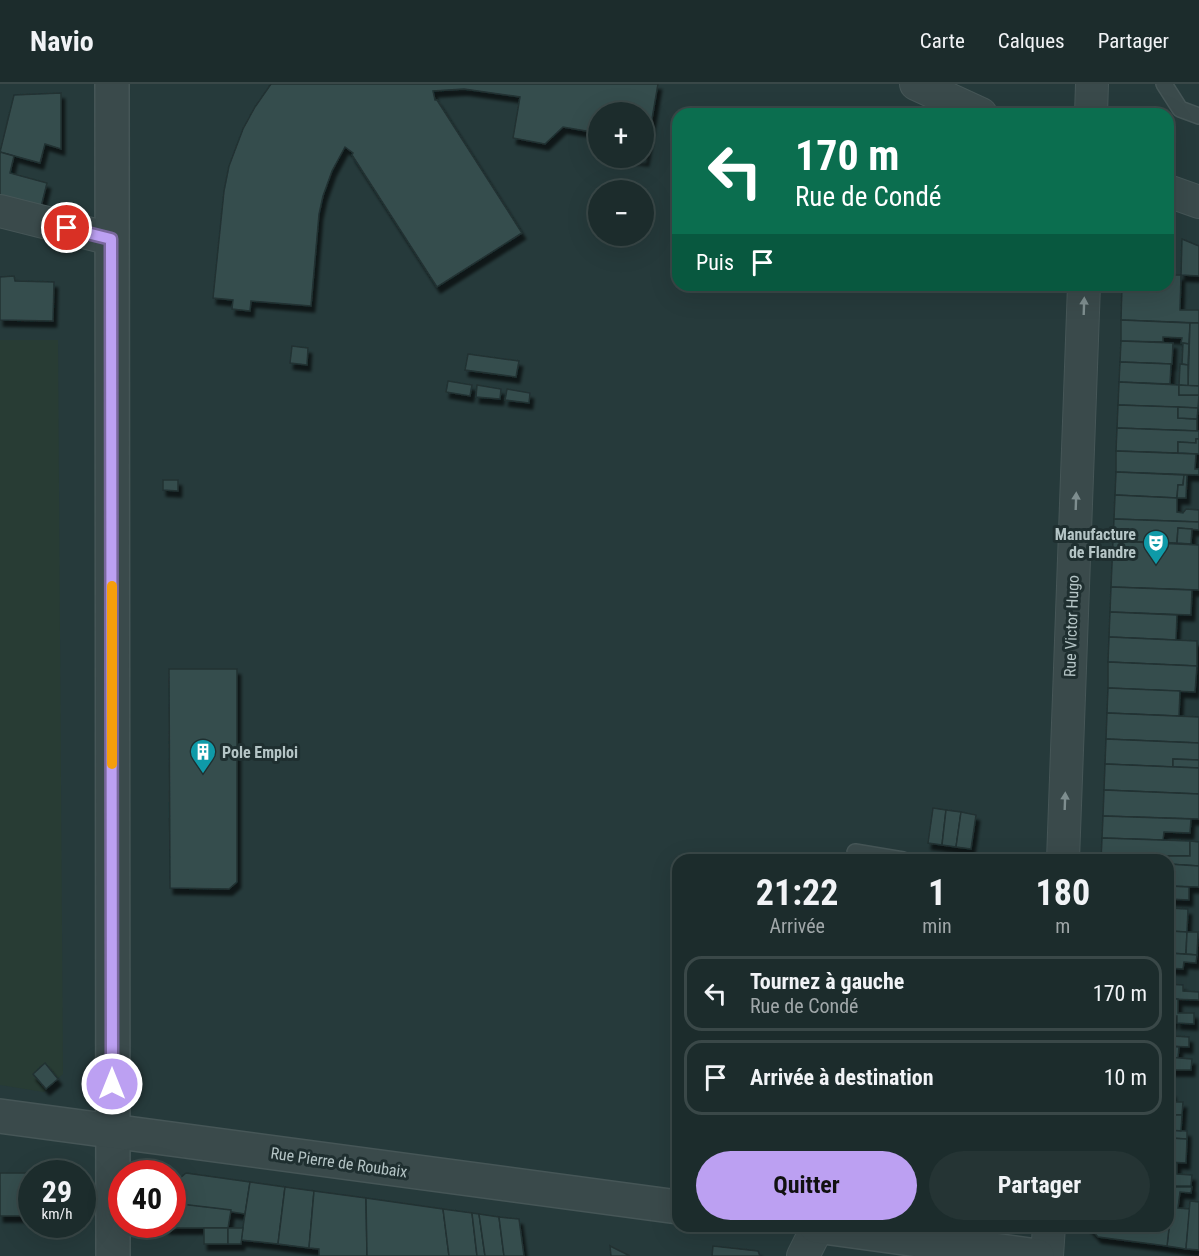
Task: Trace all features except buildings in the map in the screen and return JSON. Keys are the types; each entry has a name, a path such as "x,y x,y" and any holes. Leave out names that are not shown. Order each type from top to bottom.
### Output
{"street":[{"path":"112,84 112,1256"},
{"path":"916,84 968,108"},
{"path":"1091,108 1092,84"},
{"path":"1174,193 1199,202"},
{"path":"0,211 111,239"},
{"name":"Rue Victor Hugo","path":"1062,854 1084,291"},
{"name":"Rue Pierre de Roubaix","path":"0,1116 672,1206"},
{"path":"803,1256 814,1232"},
{"path":"861,1232 1037,1256"},
{"path":"1047,1256 1049,1232"}],"lane":[{"path":"1164,84 1180,109 1199,116"},
{"path":"855,852 867,854"}],"green space":[{"path":"0,340 58,340 63,1074 44,1092 0,1085"}],"slow traffic":[{"path":"112,586 112,764"}],"place":[{"name":"Manufacture de Flandre","path":"1156,566"},
{"name":"Pole Emploi","path":"203,775"}],"route":[{"path":"67,228 111,239 112,1084"}]}
